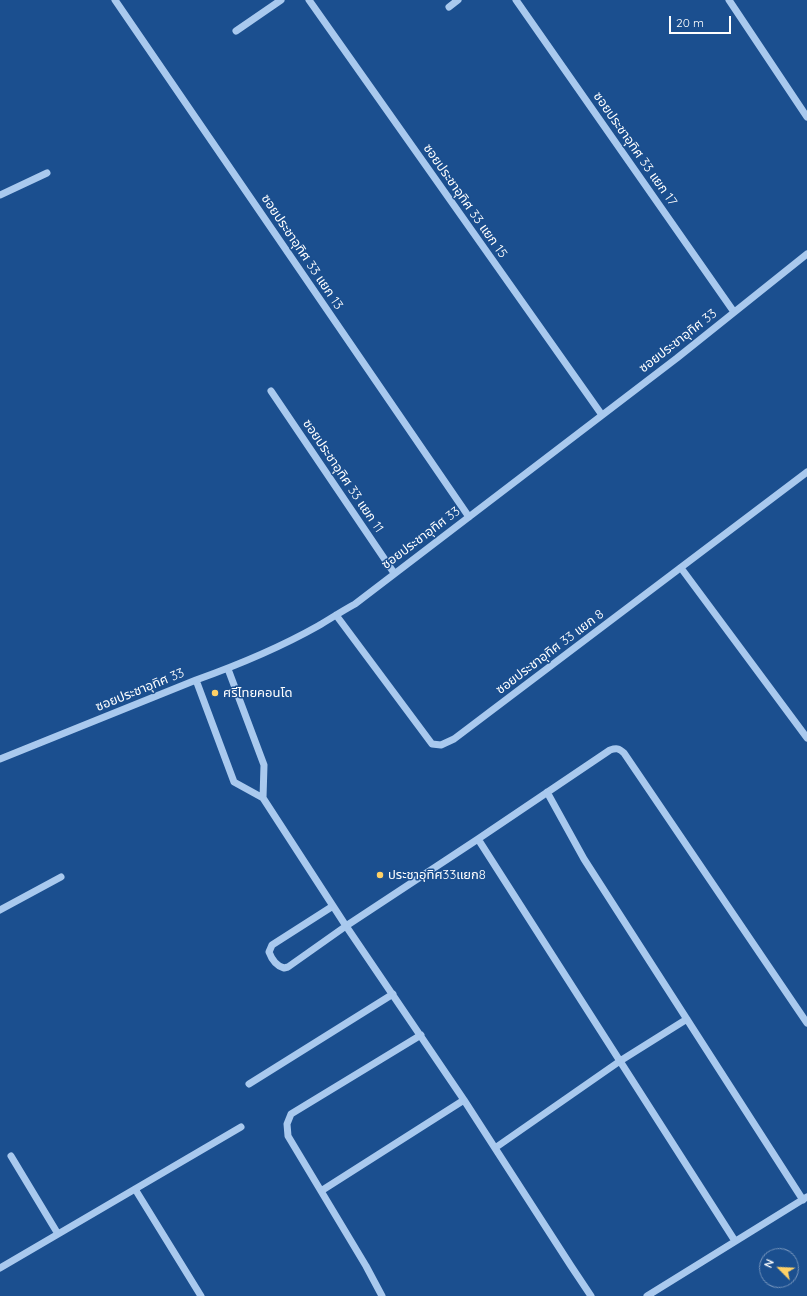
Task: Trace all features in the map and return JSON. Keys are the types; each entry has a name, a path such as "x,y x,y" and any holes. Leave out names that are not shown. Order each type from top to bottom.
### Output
{"street":[{"name":"ซอยประชาอุทิศ 33 แยก 13","path":"115,0 469,517"},
{"path":"236,31 281,0"},
{"name":"ซอยประชาอุทิศ 33 แยก 15","path":"309,0 602,416"},
{"path":"449,7 458,0"},
{"name":"ซอยประชาอุทิศ 33 แยก 17","path":"516,0 734,312"},
{"path":"729,0 807,117"},
{"path":"0,195 47,173"},
{"name":"ซอยประชาอุทิศ 33","path":"0,759 196,680 228,669 291,641 355,604 677,358 807,254"},
{"name":"ซอยประชาอุทิศ 33 แยก 11","path":"271,391 394,573"},
{"name":"ซอยประชาอุทิศ 33 แยก 8","path":"336,615 432,744 441,746 454,739 807,472"},
{"path":"680,568 807,738"},
{"path":"228,669 264,765 263,798"},
{"path":"196,680 234,782 263,798 346,926 464,1100 591,1296"},
{"path":"333,906 272,945 269,952 272,958 281,967 288,967 346,926 610,750 614,748 619,749 624,753 807,1023"},
{"path":"547,792 584,859 805,1198 647,1296"},
{"path":"478,839 735,1241"},
{"path":"0,910 61,878"},
{"path":"249,1084 392,994"},
{"path":"495,1148 620,1061 687,1019"},
{"path":"382,1296 366,1266 288,1136 287,1124 291,1114 421,1035"},
{"path":"321,1191 464,1100"},
{"path":"0,1268 241,1127"},
{"path":"12,1156 58,1234"},
{"path":"135,1189 201,1296"}],"place":[{"name":"ศรีไทยคอนโด","path":"215,693"},
{"name":"ประชาอุทิศ33แยก8","path":"380,875"}]}
